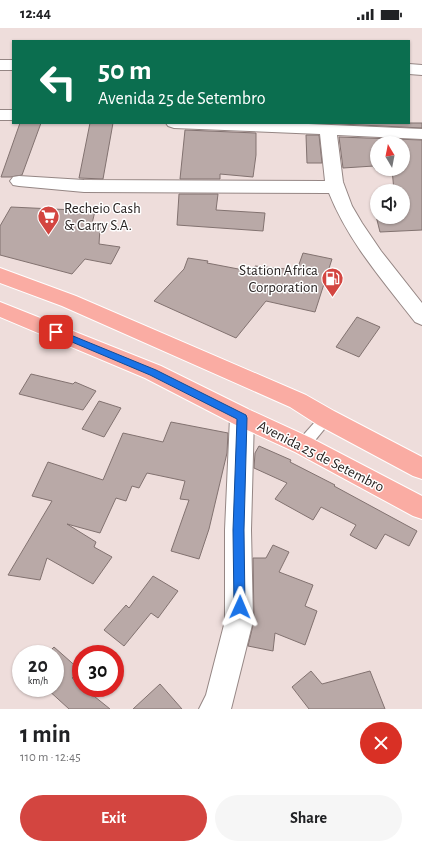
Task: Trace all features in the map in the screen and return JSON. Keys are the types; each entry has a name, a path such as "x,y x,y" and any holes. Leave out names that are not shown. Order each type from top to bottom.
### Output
{"highway":[{"path":"0,275 69,302 298,401 326,418 422,469"},
{"name":"Avenida 25 de Setembro","path":"0,309 153,372 242,418 303,445 422,508"}],"street":[{"path":"0,65 12,65"},
{"path":"410,69 422,70"},
{"path":"0,114 12,115"},
{"path":"196,124 422,134"},
{"path":"328,130 335,187 355,228 369,249 422,317"},
{"path":"19,181 84,186 335,187"},
{"path":"214,709 219,702 239,621 238,530 242,418"}],"lane":[{"path":"303,445 326,418"}],"building":[{"path":"422,123 422,128 340,124"},
{"path":"20,124 41,124 22,175 1,177"},
{"path":"90,124 113,124 103,179 79,178"},
{"path":"185,130 256,133 256,155 253,177 220,174 220,179 180,179"},
{"path":"306,135 319,135 322,163 307,163"},
{"path":"339,137 370,138 370,166 343,168"},
{"path":"410,140 422,140 422,230 380,232 378,224 410,224 410,184 393,184 393,176 410,176"},
{"path":"179,194 218,194 216,210 265,213 263,231 177,225"},
{"name":"Recheio Cash & Carry S.A.","path":"11,207 95,211 91,228 100,228 99,244 120,247 111,264 85,259 72,274 0,255 0,226"},
{"path":"303,253 332,259 315,312 266,301 236,338 154,301 184,269 188,258 208,261 207,263 254,272 255,266 297,270"},
{"path":"357,317 380,327 359,357 336,347"},
{"path":"31,374 73,384 75,382 96,391 83,410 19,394"},
{"path":"99,401 121,408 104,437 82,429"},
{"path":"171,422 228,433 227,453 209,529 199,559 171,551 189,500 180,499 185,481 147,473 139,488 132,486 126,501 116,498 100,533 67,524 96,542 94,547 112,557 93,584 47,558 40,580 8,575 52,501 32,496 48,462 103,480 123,433 163,442"},
{"path":"259,446 291,460 290,462 335,485 334,486 417,531 409,546 385,534 376,549 350,535 356,525 321,507 313,520 275,499 287,483 254,468 255,453"},
{"path":"273,545 289,552 279,572 313,585 305,606 317,611 305,645 275,633 273,651 248,646 254,621 253,558 266,558"},
{"path":"153,576 178,591 158,618 151,613 124,646 104,630 126,605 129,608"},
{"path":"64,656 72,663 72,697 95,697 110,709 69,709 56,697 64,697"},
{"path":"311,671 322,684 370,671 385,709 309,709 292,687"},
{"path":"160,684 182,709 133,709"}],"place":[{"name":"Recheio Cash & Carry S.A.","path":"49,236"},
{"name":"Station Africa Corporation","path":"333,298"}],"route":[{"path":"56,332 153,372 242,418 238,530 240,607"}]}
